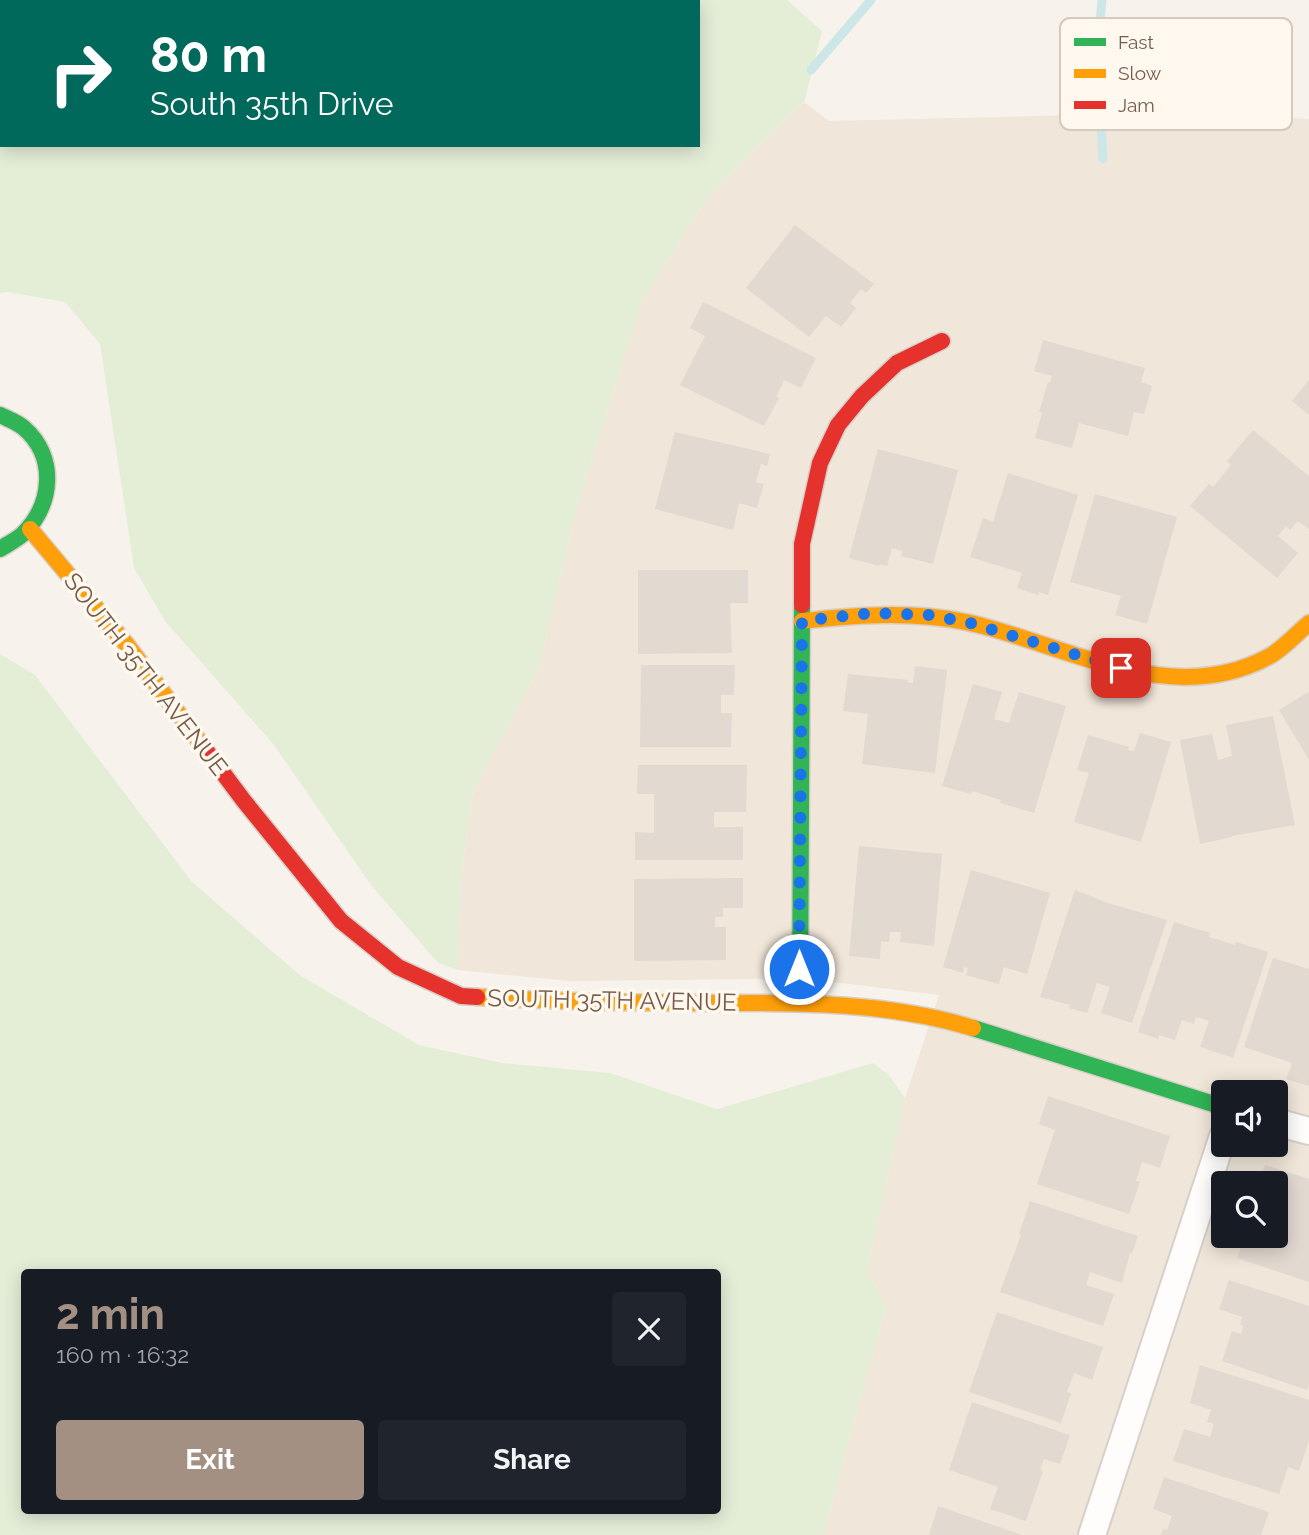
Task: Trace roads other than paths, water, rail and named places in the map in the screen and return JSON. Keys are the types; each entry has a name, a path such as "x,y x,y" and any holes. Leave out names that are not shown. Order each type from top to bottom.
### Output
{"street":[{"path":"800,1003 802,544 820,463 838,425 862,396 897,363 942,341"},
{"path":"0,415 21,426 35,439 44,456 48,475 48,495 41,513 30,529 14,543 0,549"},
{"name":"SOUTH 35TH AVENUE","path":"30,529 127,645 244,802 341,921 398,967 460,996 579,1003 800,1003 851,1006 943,1019 1211,1103"},
{"path":"802,621 872,613 930,615 970,623 1081,657 1178,680 1216,677 1248,668 1271,656 1309,623"},
{"path":"1288,1125 1309,1131"},
{"path":"1092,1535 1216,1157"}],"waterway":[{"path":"811,70 871,0"},
{"path":"1100,18 1102,0"},
{"path":"1101,130 1103,159"}]}
